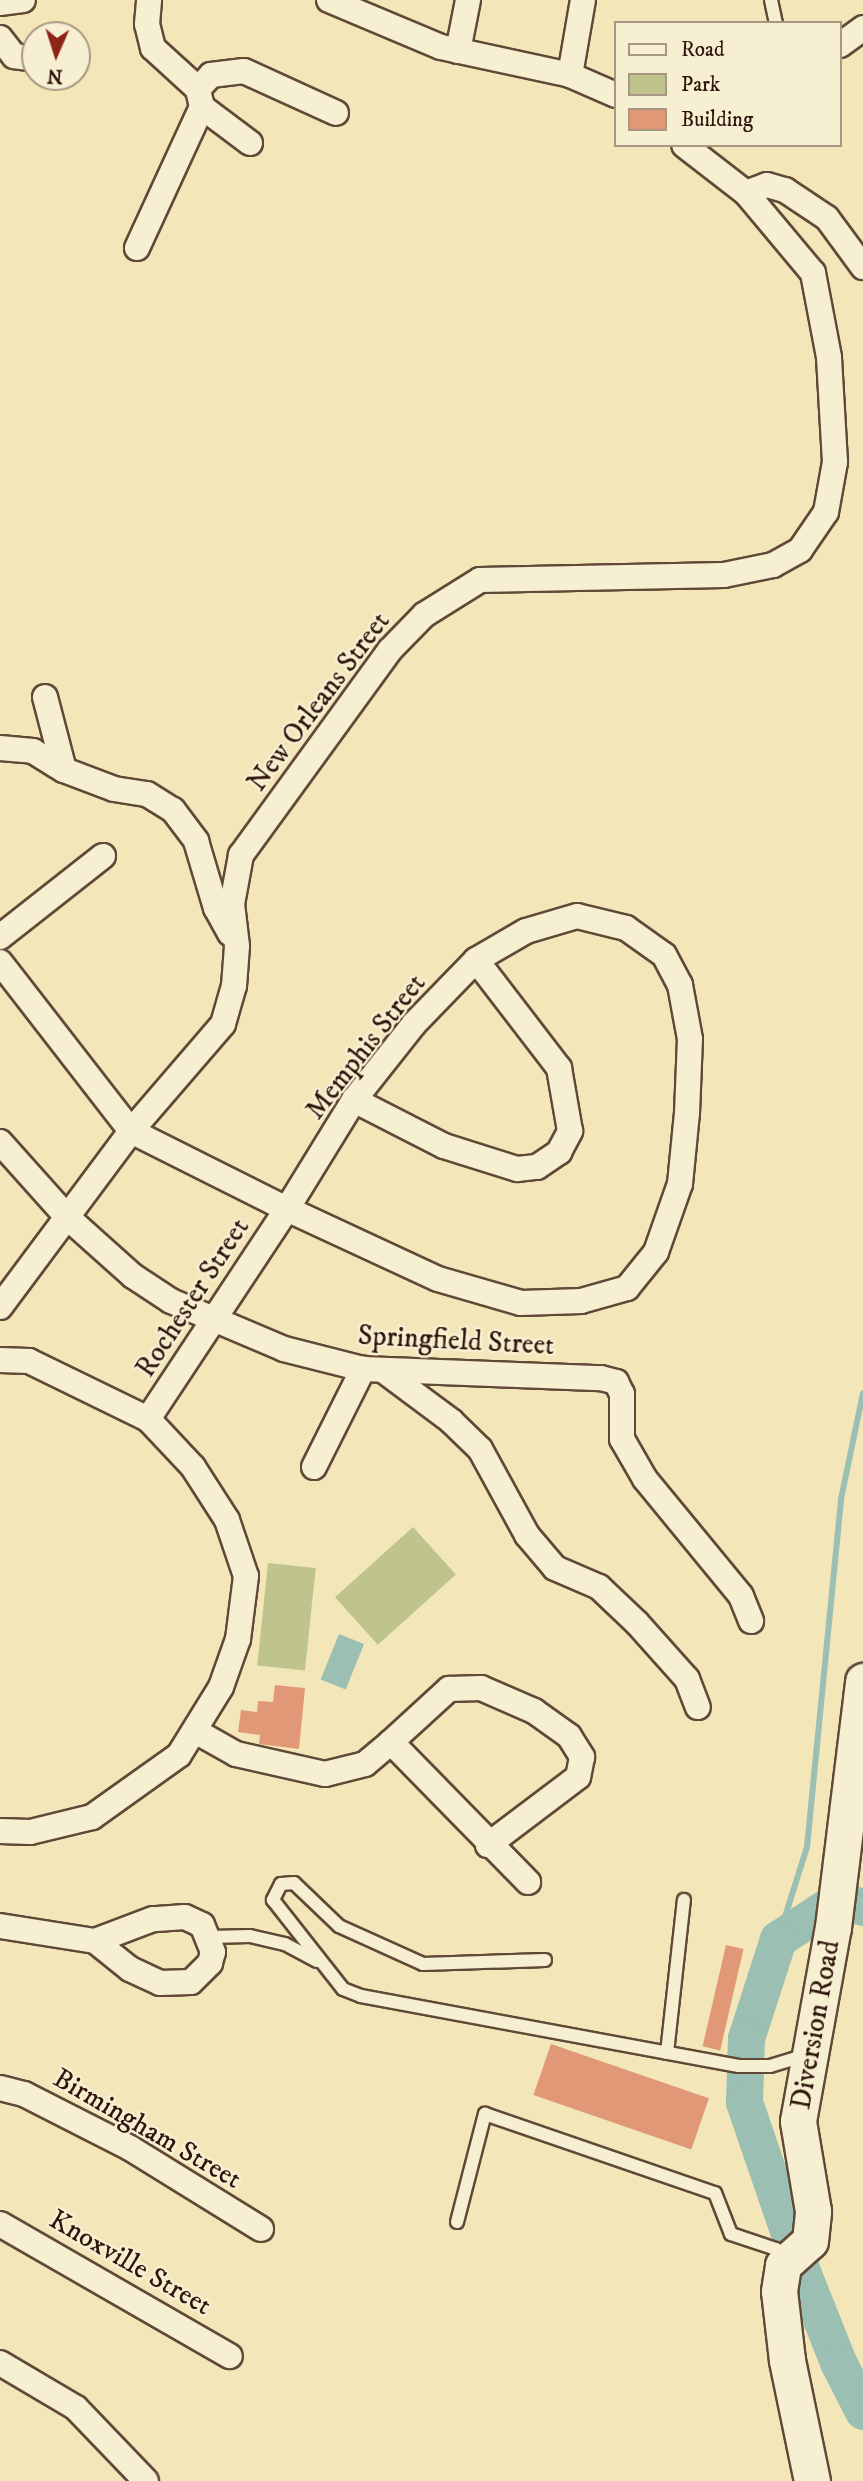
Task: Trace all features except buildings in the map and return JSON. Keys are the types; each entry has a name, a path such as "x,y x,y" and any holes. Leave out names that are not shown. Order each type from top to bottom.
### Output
{"street":[{"path":"0,3 23,0"},
{"path":"149,0 147,24 153,48 200,98 250,144"},
{"path":"328,0 458,51 570,75 613,92"},
{"path":"458,51 468,0"},
{"path":"570,75 583,0"},
{"path":"842,44 863,28"},
{"path":"0,37 14,56 21,57"},
{"path":"137,248 211,75 244,71 336,113"},
{"name":"New Orleans Street","path":"0,1307 131,1131 223,1024 234,986 237,946 232,904 241,855 390,650 448,596 480,580 724,575 773,565 800,550 826,512 835,462 829,357 813,273 746,193 687,147"},
{"path":"746,193 767,185 785,190 827,218 863,267"},
{"path":"45,697 64,770"},
{"path":"0,748 33,751 64,770 114,789 147,794 173,810 196,841 216,908 237,946"},
{"path":"0,937 103,856"},
{"name":"Memphis Street","path":"0,962 131,1131 287,1209 438,1279 521,1303 581,1301 627,1288 656,1252 680,1184 690,1052 680,985 664,955 626,928 577,916 526,931 476,960 414,1024 355,1100 287,1209"},
{"path":"355,1100 444,1146 517,1169 537,1167 559,1153 570,1131 559,1068 476,960"},
{"name":"Springfield Street","path":"0,1142 67,1217 133,1276 213,1320 284,1349 374,1370 601,1378 616,1382 622,1394 622,1438 645,1479 741,1596 751,1621"},
{"name":"Rochester Street","path":"148,1419 287,1209"},
{"path":"0,1360 29,1361 148,1419 193,1467 220,1509 246,1576 238,1639 221,1687 197,1732 153,1776 92,1817 30,1832 0,1831"},
{"path":"314,1467 374,1370 480,1450 527,1535 555,1568 599,1587 637,1623 687,1679 698,1707"},
{"name":"Diversion Road","path":"812,2481 787,2360 779,2291 813,2211 799,2121 808,2054 832,1927 863,1681"},
{"path":"197,1732 236,1754 325,1774 365,1763 449,1689 481,1688 534,1711 569,1736 582,1757 578,1777 488,1845"},
{"path":"391,1742 488,1845 528,1882"},
{"path":"0,1926 95,1941 131,1969 160,1983 191,1982 211,1963 211,1937 202,1925 185,1917 153,1919 95,1941"},
{"name":"Birmingham Street","path":"0,2088 24,2094 130,2148 261,2230"},
{"name":"Knoxville Street","path":"0,2224 230,2356"},
{"path":"0,2363 76,2408 146,2481"}],"lane":[{"path":"771,0 776,21"},
{"path":"545,1961 424,1964 339,1926 294,1883 281,1884 273,1900 344,1989 360,1996 739,2066 770,2066 808,2054"},
{"path":"667,2053 684,1900"},
{"path":"211,1937 250,1936 285,1944 323,1964"},
{"path":"457,2222 485,2114 715,2193 731,2234 794,2255"}],"green space":[{"path":"413,1527 456,1575 378,1645 335,1597"},
{"path":"268,1563 316,1568 305,1670 257,1665"}],"water":[{"path":"339,1634 364,1644 346,1690 321,1679"}],"waterway":[{"path":"778,1939 807,1847 841,1499 863,1393"},
{"path":"846,1902 863,1907"},
{"path":"831,1904 778,1939 746,2038 744,2102 803,2274 838,2362 863,2411"}]}
